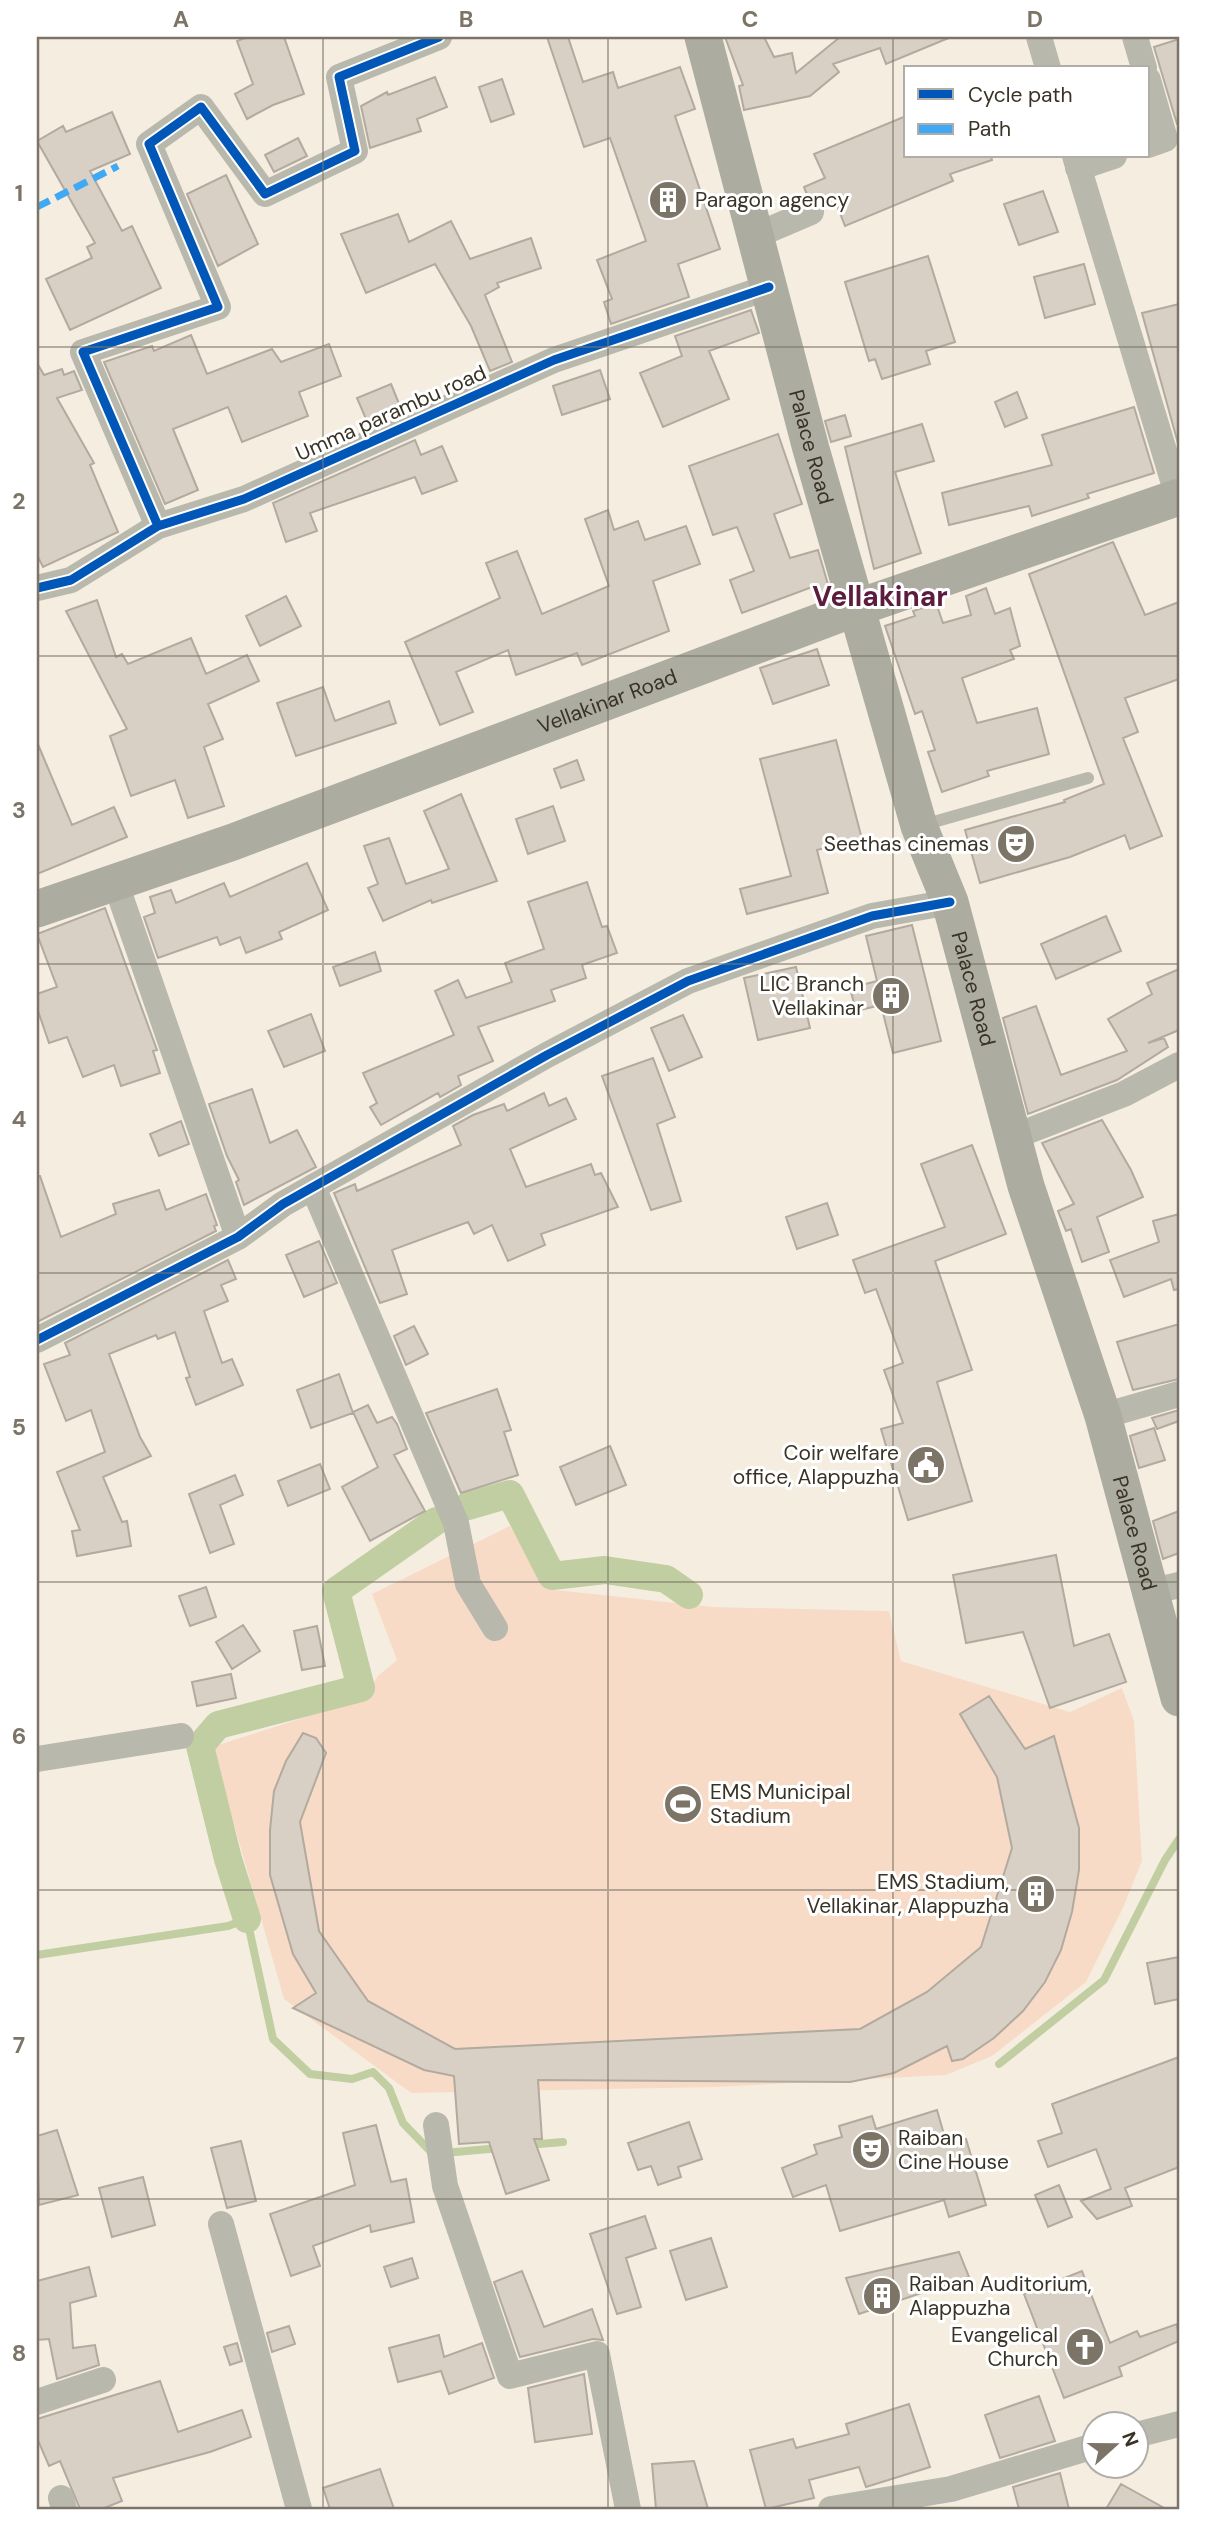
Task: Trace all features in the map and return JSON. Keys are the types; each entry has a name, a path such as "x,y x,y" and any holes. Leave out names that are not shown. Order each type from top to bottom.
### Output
{"main road":[{"name":"Palace Road","path":"703,37 856,608 919,826 950,902 1013,1137 1102,1416 1165,1589 1179,1698"},
{"name":"Vellakinar Road","path":"37,909 116,884 856,608 1179,497"}],"street":[{"path":"158,526 83,352 218,307 149,144 201,107 265,194 355,151 339,77 439,37"},
{"path":"1039,37 1047,66"},
{"path":"1135,37 1143,66"},
{"path":"1150,87 1165,139 1150,144"},
{"path":"1102,158 1077,162 1179,497"},
{"path":"757,235 811,212"},
{"name":"Umma parambu road","path":"37,589 71,580 158,526 244,499 554,360 769,287"},
{"path":"116,884 239,1237"},
{"path":"37,1340 239,1237 283,1204 547,1055 688,981 872,916 950,902"},
{"path":"1013,1137 1124,1094 1179,1065"},
{"path":"313,1187 456,1523 468,1584 495,1628"},
{"path":"1102,1416 1179,1394"},
{"path":"37,1759 181,1736"},
{"path":"436,2125 445,2186 510,2376 597,2354 628,2509"},
{"path":"221,2224 299,2509"},
{"path":"37,2402 103,2380"},
{"path":"1150,2431 1179,2424"},
{"path":"831,2509 951,2489 1080,2450"}],"lane":[{"path":"919,826 1088,778"}],"shaded area":[{"name":"EMS Municipal Stadium","path":"510,1526 547,1589 713,1607 889,1611 901,1661 1070,1712 1122,1688 1134,1721 1142,1861 1123,1908 1086,1982 992,2056 946,2075 716,2087 411,2093 284,1999 212,1747 362,1699 378,1676 397,1660 372,1594"}],"building":[{"path":"248,37 284,37 304,94 273,105 247,119 235,94 253,84 237,41"},
{"path":"547,37 568,37 583,82 613,72 618,88 680,67 695,109 675,116 720,249 678,264 689,297 611,324 604,302 612,299 597,260 646,241 610,138 584,147"},
{"path":"725,37 764,37 774,57 792,53 796,73 840,37 951,37 886,64 880,48 833,64 839,72 810,96 744,110 739,86 743,85"},
{"path":"1179,39 1179,124 1177,124 1154,47"},
{"path":"435,77 447,107 417,119 421,131 370,148 361,106 387,92 388,95"},
{"path":"502,79 514,114 491,122 479,87"},
{"path":"112,112 130,154 90,171 122,231 132,226 161,288 70,330 46,279 92,258 87,247 95,243 37,141 63,126 66,132"},
{"path":"904,117 904,158 992,160 950,174 953,181 845,226 836,203 826,207 820,199 808,197 804,187 825,178 814,154"},
{"path":"298,138 307,156 274,172 265,155"},
{"path":"226,175 258,244 218,266 187,194"},
{"path":"1043,191 1058,232 1019,245 1004,204"},
{"path":"398,214 409,242 451,221 470,259 531,238 541,268 497,283 499,287 485,295 512,362 490,371 471,326 435,264 366,293 341,234"},
{"path":"928,256 955,342 926,351 930,364 882,379 875,359 869,361 845,282"},
{"path":"1084,264 1095,304 1045,318 1034,277"},
{"path":"1179,304 1179,447 1142,313"},
{"path":"751,310 759,333 709,351 729,399 663,427 640,373 682,356 675,336"},
{"path":"191,335 207,374 272,349 281,362 329,344 341,376 299,392 308,416 242,442 228,407 173,429 198,490 165,504 104,362 152,346 154,351"},
{"path":"37,363 44,375 62,369 64,375 74,371 82,390 57,398 94,463 90,465 118,532 43,567 37,555"},
{"path":"600,370 610,399 562,415 553,386"},
{"path":"391,384 402,411 369,426 357,398"},
{"path":"1017,392 1027,418 1005,427 995,402"},
{"path":"1134,407 1154,473 1087,494 1089,498 1032,516 1029,506 949,525 942,493 1052,465 1042,435"},
{"path":"845,415 851,436 831,442 825,421"},
{"path":"922,424 934,461 895,472 921,553 874,569 845,447"},
{"path":"778,434 802,504 774,514 790,558 818,550 831,595 816,601 812,587 742,613 730,580 754,571 737,527 713,535 689,466"},
{"path":"415,440 421,455 442,446 457,481 422,494 415,477 310,513 317,531 286,542 273,503"},
{"path":"608,510 614,530 638,521 645,540 686,526 700,564 653,581 669,631 582,665 577,653 516,675 508,650 456,672 473,712 440,725 405,642 500,598 486,563 517,551 542,614 609,586 585,519"},
{"path":"1113,542 1145,615 1179,602 1179,679 1125,698 1138,732 1123,738 1162,836 1130,849 1125,835 1070,857 980,883 965,830 1065,802 1064,800 1104,784 1029,574"},
{"path":"986,588 995,614 1010,608 1020,646 1010,650 1014,659 962,678 977,723 1037,708 1049,754 987,771 989,776 942,792 928,752 935,750 922,711 915,714 885,626 915,616 913,611 936,603 943,623 971,615 966,596"},
{"path":"286,596 301,626 260,646 246,616"},
{"path":"97,600 116,657 122,654 128,664 191,638 206,674 247,655 259,681 208,704 223,739 204,747 224,806 188,818 175,780 131,796 110,736 127,729 66,611"},
{"path":"817,649 829,685 773,704 760,668"},
{"path":"323,687 335,721 389,701 396,723 296,756 277,703"},
{"path":"836,740 862,839 817,850 828,893 747,914 740,889 791,876 760,759"},
{"path":"37,742 72,825 114,807 127,837 37,874"},
{"path":"577,760 584,780 561,788 554,769"},
{"path":"461,794 497,881 432,903 431,900 383,921 368,888 378,884 364,846 389,838 406,884 449,869 424,811"},
{"path":"553,806 565,841 528,854 516,819"},
{"path":"307,863 328,910 279,932 282,939 246,953 240,937 220,945 217,937 158,958 144,917 155,913 150,897 171,890 176,903 224,883 230,897"},
{"path":"587,882 602,927 607,926 617,953 582,965 586,978 551,990 555,1001 478,1027 493,1061 458,1076 461,1085 440,1097 438,1093 381,1125 370,1107 377,1103 363,1073 454,1035 435,991 458,980 466,998 512,982 505,963 544,949 528,902"},
{"path":"105,908 157,1050 153,1051 160,1073 121,1086 114,1065 83,1077 67,1037 49,1043 37,1008 37,994 57,987 37,934"},
{"path":"1106,916 1121,951 1056,979 1041,944"},
{"name":"LIC Branch Vellakinar","path":"912,925 941,1041 893,1053 881,1005 856,1011 850,988 877,981 866,936"},
{"path":"375,952 381,971 340,986 333,967"},
{"path":"796,967 810,1028 758,1040 744,978"},
{"path":"1179,969 1179,1030 1148,1043 1164,1038 1168,1047 1117,1080 1028,1114 1003,1018 1036,1006 1061,1075 1127,1051 1108,1019 1152,994 1147,983"},
{"path":"311,1014 325,1051 284,1067 268,1031"},
{"path":"683,1015 702,1057 669,1071 651,1028"},
{"path":"653,1058 675,1117 657,1124 681,1201 651,1210 602,1076"},
{"path":"252,1089 270,1143 297,1130 316,1167 244,1205 236,1182 239,1180 227,1156 209,1104"},
{"path":"544,1093 549,1106 566,1098 576,1119 510,1149 526,1187 591,1164 595,1175 601,1173 618,1207 541,1234 545,1245 508,1261 492,1225 474,1234 468,1222 392,1250 407,1294 380,1303 334,1193 355,1184 357,1191 461,1145 453,1126 473,1115 504,1104 507,1111"},
{"path":"1102,1120 1143,1197 1097,1217 1109,1252 1082,1262 1071,1229 1066,1231 1058,1211 1074,1204 1042,1143"},
{"path":"181,1121 189,1144 159,1156 150,1134"},
{"path":"972,1145 1006,1234 935,1261 972,1370 937,1382 972,1501 908,1520 881,1429 903,1423 884,1370 903,1363 876,1289 865,1293 853,1260 945,1227 921,1164"},
{"path":"37,1176 40,1176 61,1237 116,1214 113,1204 159,1190 166,1210 206,1194 217,1225 214,1226 216,1231 37,1322"},
{"path":"827,1203 838,1235 797,1249 786,1217"},
{"path":"1179,1214 1179,1289 1174,1290 1171,1279 1124,1297 1110,1260 1159,1242 1153,1221"},
{"path":"319,1241 337,1283 304,1297 286,1255"},
{"path":"228,1260 236,1279 221,1285 228,1301 204,1311 222,1363 232,1359 243,1385 196,1405 186,1378 190,1377 175,1332 158,1339 156,1335 109,1354 140,1437 151,1456 103,1477 122,1522 127,1521 131,1546 77,1556 72,1531 80,1530 57,1472 105,1452 91,1410 66,1421 44,1364 70,1355 65,1343"},
{"path":"1179,1324 1179,1379 1133,1390 1117,1342"},
{"path":"414,1326 428,1354 406,1365 394,1336"},
{"path":"339,1374 353,1413 311,1428 297,1390"},
{"path":"497,1389 511,1430 504,1432 518,1475 461,1493 426,1413"},
{"path":"368,1405 377,1423 392,1417 397,1424 407,1449 394,1455 425,1511 370,1541 342,1487 378,1467 353,1412"},
{"path":"1179,1410 1179,1421 1157,1429 1152,1418"},
{"path":"1154,1428 1165,1460 1139,1468 1130,1436"},
{"path":"610,1446 626,1485 576,1505 560,1467"},
{"path":"320,1464 330,1489 288,1506 278,1481"},
{"path":"235,1475 243,1495 220,1505 234,1544 210,1553 189,1494"},
{"path":"1179,1511 1179,1553 1163,1559 1153,1521"},
{"path":"1056,1555 1074,1646 1109,1634 1126,1682 1050,1708 1023,1632 966,1643 953,1575"},
{"path":"206,1587 216,1617 190,1626 179,1596"},
{"path":"243,1625 260,1651 232,1669 216,1642"},
{"path":"317,1626 325,1666 302,1670 294,1631"},
{"path":"231,1674 236,1698 197,1706 192,1682"},
{"name":"EMS Stadium, Vellakinar, Alappuzha","path":"989,1696 1025,1749 1054,1736 1079,1828 1079,1870 1072,1912 1061,1950 1045,1982 1023,2011 994,2038 963,2059 952,2061 947,2046 894,2073 850,2082 538,2080 542,2139 534,2139 549,2180 506,2194 489,2142 459,2144 454,2076 424,2070 293,2008 316,1993 293,1954 270,1875 270,1830 274,1791 286,1761 303,1733 316,1738 326,1753 300,1822 319,1931 368,2001 455,2049 860,2029 927,1992 981,1947 1012,1848 997,1777 960,1714"},
{"path":"1179,1957 1179,1999 1155,2004 1147,1963"},
{"path":"1179,2057 1179,2167 1125,2188 1132,2206 1097,2219 1081,2201 1111,2189 1096,2149 1048,2167 1038,2141 1062,2133 1052,2104"},
{"path":"937,2110 947,2145 966,2139 986,2205 949,2217 944,2200 840,2231 826,2185 793,2197 782,2168 817,2154 814,2145 842,2137 839,2126 872,2116 876,2129"},
{"path":"689,2122 702,2159 678,2167 681,2177 658,2185 651,2166 638,2170 628,2143"},
{"path":"376,2125 391,2182 406,2179 414,2222 371,2232 370,2225 313,2246 320,2266 291,2276 270,2214 355,2185 343,2133"},
{"path":"57,2130 78,2195 39,2205 37,2136"},
{"path":"241,2141 256,2201 227,2208 211,2148"},
{"path":"143,2177 155,2225 112,2237 99,2188"},
{"path":"1059,2185 1072,2217 1048,2227 1035,2195"},
{"path":"645,2216 656,2248 626,2258 641,2307 617,2314 590,2234"},
{"path":"711,2238 727,2287 686,2300 670,2251"},
{"name":"Raiban Auditorium, Alappuzha","path":"959,2252 969,2277 859,2314 846,2278"},
{"path":"412,2258 418,2278 391,2287 384,2267"},
{"path":"89,2267 96,2296 70,2303 73,2348 95,2345 99,2365 57,2379 49,2339 37,2340 37,2281"},
{"path":"522,2271 544,2327 592,2309 603,2340 593,2339 520,2357 494,2282"},
{"path":"1082,2271 1110,2343 1137,2331 1140,2337 1177,2324 1179,2341 1119,2367 1122,2376 1064,2398 1024,2294"},
{"path":"289,2326 295,2344 272,2352 267,2333"},
{"path":"439,2335 444,2357 482,2343 494,2378 449,2394 441,2371 398,2382 389,2348"},
{"path":"237,2343 242,2361 230,2365 224,2347"},
{"path":"584,2374 592,2434 535,2442 528,2388"},
{"path":"160,2381 178,2432 242,2410 251,2437 210,2452 113,2478 122,2501 102,2509 80,2509 60,2461 49,2466 37,2438 37,2419"},
{"path":"1039,2396 1055,2441 1000,2458 985,2415"},
{"path":"909,2404 930,2467 866,2487 859,2467 809,2480 814,2498 766,2509 750,2450 793,2439 796,2448 849,2434 846,2424"},
{"path":"694,2461 708,2509 656,2509 652,2464"},
{"path":"380,2469 394,2509 330,2509 323,2488"},
{"path":"1060,2473 1069,2509 1019,2509 1013,2487"},
{"path":"1121,2484 1166,2509 1106,2509"}],"waterway":[{"path":"468,1506 510,1494 552,1576 605,1570 666,1579 689,1595"},
{"path":"247,1919 228,1859 200,1746 218,1725 361,1688 336,1591 436,1521"},
{"path":"999,2064 1104,1980 1165,1860 1179,1839"},
{"path":"37,1955 228,1926 247,1919 273,2039 310,2074 352,2079 373,2072 389,2088 403,2123 433,2154 500,2148"},
{"path":"527,2145 563,2142"}],"marked path":[{"path":"37,207 118,166"}],"cycle path":[{"path":"158,526 83,352 218,307 149,144 201,107 265,194 355,151 339,77 439,37"},
{"path":"37,588 71,580 158,526 244,499 554,360 769,287"},
{"path":"37,1340 238,1237 283,1204 547,1055 688,981 872,916 950,902"}],"place":[{"name":"Paragon agency","path":"668,200"},
{"name":"Seethas cinemas","path":"1016,844"},
{"name":"LIC Branch Vellakinar","path":"891,996"},
{"name":"Coir welfare office, Alappuzha","path":"926,1465"},
{"name":"EMS Municipal Stadium","path":"683,1804"},
{"name":"EMS Stadium, Vellakinar, Alappuzha","path":"1036,1894"},
{"name":"Raiban Cine House","path":"871,2150"},
{"name":"Raiban Auditorium, Alappuzha","path":"882,2296"},
{"name":"Evangelical Church","path":"1085,2347"}],"district":[{"name":"Vellakinar","path":"880,596"}]}
